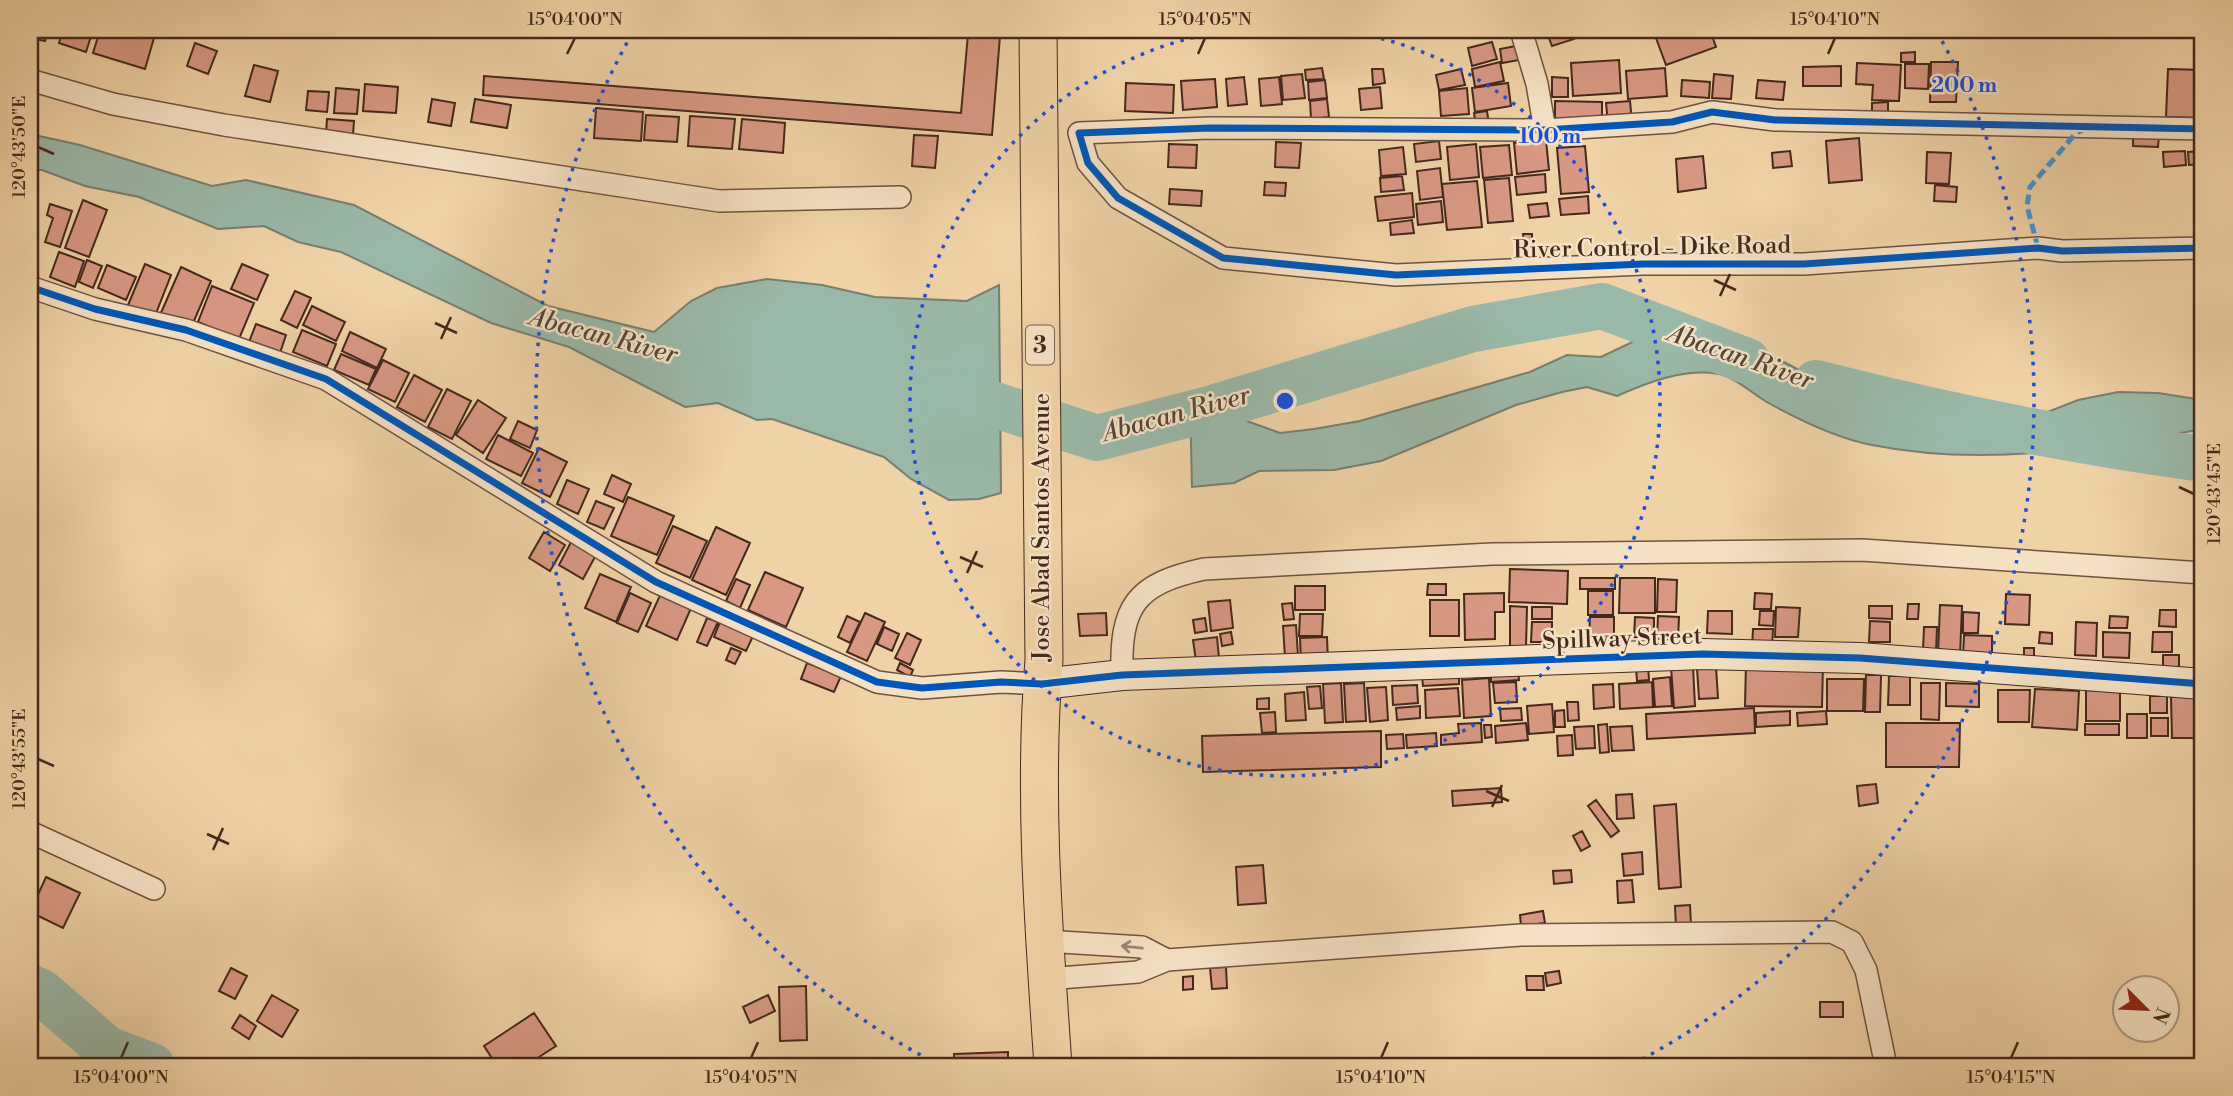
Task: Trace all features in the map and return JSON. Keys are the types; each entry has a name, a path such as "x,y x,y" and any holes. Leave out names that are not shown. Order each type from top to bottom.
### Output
{"highway":[{"name":"Jose Abad Santos Avenue","path":"1038,30 1045,941 1053,1066"}],"street":[{"path":"1521,30 1537,84 1545,130 1672,122 1712,112 1774,120 2203,130"},
{"path":"30,80 113,104 225,125 719,201 900,197"},
{"name":"River Control - Dike Road","path":"1545,130 1210,128 1079,133 1088,163 1118,198 1223,258 1396,275 1643,264 1804,264 2038,248 2062,251 2203,248"},
{"path":"30,287 95,309 186,330 326,379 656,582 877,682 922,688 1001,682 1043,672"},
{"path":"1122,675 1121,642 1125,619 1138,600 1174,575 1204,569 1492,554 1863,550 2203,573"},
{"name":"Spillway Street","path":"1043,672 1122,675 1703,653 1860,657 2203,684"},
{"path":"30,832 153,889"},
{"path":"1046,979 1138,972 1167,960 1521,935 1677,936 1832,932 1852,942 1866,970 1886,1066"},
{"path":"1045,941 1142,947 1167,960"}],"water":[{"path":"30,134 80,145 212,186 246,180 354,205 548,306 654,332 691,301 717,288 767,279 822,285 875,297 967,301 999,285 1001,493 979,499 949,500 911,479 884,457 772,419 757,420 718,403 685,407 569,347 491,323 341,252 298,242 264,226 218,229 139,197 85,186 42,170 30,170"},
{"path":"1649,334 1746,348 1780,360 1816,379 1849,385 1923,418 1962,430 1998,419 2035,417 2078,400 2118,392 2158,393 2203,400 2203,429 2038,453 1955,455 1913,451 1844,438 1765,401 1725,376 1693,373 1654,381 1617,396 1587,387 1562,392 1516,405 1381,461 1334,470 1259,471 1234,483 1192,487 1190,398 1215,400 1233,416 1280,433 1314,429 1360,421 1530,372 1567,355 1601,357"}],"building":[{"path":"30,30 48,30 45,41 30,38"},
{"path":"63,30 93,30 86,52 59,43"},
{"path":"100,30 156,31 145,69 93,53"},
{"path":"1546,30 1570,30 1574,39 1552,46"},
{"path":"1653,30 1710,30 1716,47 1666,65"},
{"path":"968,34 1000,36 992,135 483,95 484,76 961,113"},
{"path":"1492,42 1497,59 1472,66 1468,48"},
{"path":"195,43 217,51 208,74 187,66"},
{"path":"1516,46 1519,60 1502,63 1500,49"},
{"path":"1915,52 1915,62 1901,62 1901,53"},
{"path":"1619,60 1621,93 1573,96 1571,63"},
{"path":"1500,62 1504,81 1475,87 1472,69"},
{"path":"1931,62 1958,62 1956,102 1930,102"},
{"path":"1857,63 1901,65 1899,101 1872,100 1873,85 1856,84"},
{"path":"1905,64 1929,64 1928,89 1905,88"},
{"path":"254,65 278,71 270,102 245,96"},
{"path":"1841,66 1841,86 1803,86 1803,67"},
{"path":"1322,68 1324,79 1306,80 1305,70"},
{"path":"1665,68 1667,96 1628,99 1626,71"},
{"path":"1372,69 1383,69 1385,83 1373,85"},
{"path":"1461,69 1465,85 1439,90 1436,75"},
{"path":"2168,69 2203,70 2203,118 2166,117"},
{"path":"1302,74 1305,98 1283,100 1281,76"},
{"path":"1714,74 1733,76 1731,99 1712,98"},
{"path":"1244,77 1247,104 1228,106 1226,79"},
{"path":"1279,77 1282,104 1261,106 1259,79"},
{"path":"1552,77 1568,78 1568,97 1552,97"},
{"path":"1215,79 1217,107 1183,110 1181,81"},
{"path":"1325,80 1327,98 1309,100 1308,82"},
{"path":"1682,80 1710,82 1709,98 1681,96"},
{"path":"1758,80 1785,82 1783,100 1756,98"},
{"path":"1126,83 1174,85 1173,113 1125,111"},
{"path":"1508,83 1511,106 1475,112 1472,88"},
{"path":"365,84 398,87 396,113 363,111"},
{"path":"1380,87 1382,108 1361,110 1359,89"},
{"path":"336,88 359,90 357,114 334,113"},
{"path":"1467,88 1469,114 1441,116 1439,91"},
{"path":"308,91 329,92 327,112 306,110"},
{"path":"432,99 455,103 451,126 428,122"},
{"path":"475,99 511,105 507,128 471,122"},
{"path":"1327,99 1329,117 1311,119 1310,101"},
{"path":"1555,101 1602,102 1602,127 1555,125"},
{"path":"1630,101 1632,122 1608,123 1606,103"},
{"path":"1888,102 1888,117 1872,118 1872,103"},
{"path":"596,108 643,112 641,141 594,138"},
{"path":"1487,111 1489,124 1476,126 1474,113"},
{"path":"646,115 679,117 677,142 644,140"},
{"path":"690,116 735,119 732,149 688,146"},
{"path":"327,119 354,121 353,135 326,133"},
{"path":"742,119 785,123 783,153 739,149"},
{"path":"2133,134 2159,135 2158,147 2133,146"},
{"path":"914,135 938,136 935,168 912,166"},
{"path":"1859,138 1862,180 1829,183 1826,141"},
{"path":"1546,140 1549,170 1517,174 1514,143"},
{"path":"1439,141 1441,159 1416,162 1414,144"},
{"path":"1276,142 1301,143 1299,168 1275,167"},
{"path":"1169,144 1197,145 1196,168 1168,167"},
{"path":"1476,144 1479,177 1450,180 1447,147"},
{"path":"1509,145 1512,175 1483,178 1480,147"},
{"path":"1585,146 1589,192 1561,194 1557,148"},
{"path":"1403,147 1406,174 1381,176 1379,150"},
{"path":"1790,151 1792,166 1773,168 1772,153"},
{"path":"2185,151 2186,165 2164,167 2163,152"},
{"path":"2202,151 2203,164 2189,165 2188,152"},
{"path":"1927,152 1951,153 1949,184 1926,183"},
{"path":"1703,156 1706,188 1678,192 1676,159"},
{"path":"1440,168 1443,197 1420,200 1417,171"},
{"path":"1545,174 1546,192 1517,195 1515,177"},
{"path":"1402,176 1404,190 1381,192 1380,178"},
{"path":"1509,178 1513,221 1488,223 1484,180"},
{"path":"1477,181 1482,227 1447,230 1442,184"},
{"path":"1265,182 1286,183 1285,196 1264,195"},
{"path":"1935,185 1957,187 1956,202 1934,201"},
{"path":"1170,189 1202,191 1201,206 1169,204"},
{"path":"1412,193 1414,217 1378,221 1375,197"},
{"path":"1588,196 1589,213 1561,215 1559,199"},
{"path":"83,200 107,210 89,257 65,248"},
{"path":"1441,201 1443,222 1418,225 1416,204"},
{"path":"1547,203 1549,216 1530,218 1528,205"},
{"path":"50,204 72,211 60,247 45,242 53,218 47,215"},
{"path":"30,220 38,222 30,251"},
{"path":"1412,220 1414,233 1391,235 1390,223"},
{"path":"1523,234 1532,234 1532,246 1524,247"},
{"path":"59,252 84,261 75,287 50,277"},
{"path":"87,260 102,266 93,288 79,282"},
{"path":"145,264 171,275 153,321 126,310"},
{"path":"242,264 268,275 257,300 231,289"},
{"path":"107,265 136,277 126,300 98,288"},
{"path":"181,267 211,281 191,328 160,315"},
{"path":"212,286 254,303 239,339 198,322"},
{"path":"295,291 311,298 297,328 281,320"},
{"path":"312,306 345,322 336,341 303,325"},
{"path":"256,324 286,335 280,353 249,342"},
{"path":"302,330 336,344 327,366 293,352"},
{"path":"350,332 386,349 377,368 342,351"},
{"path":"341,354 376,369 369,385 334,370"},
{"path":"383,360 409,373 395,402 368,389"},
{"path":"414,375 442,390 425,422 397,407"},
{"path":"447,389 471,401 452,439 428,427"},
{"path":"478,400 506,418 483,453 456,435"},
{"path":"518,421 537,430 530,448 510,439"},
{"path":"498,435 533,453 521,476 486,459"},
{"path":"539,448 567,462 550,497 522,483"},
{"path":"612,475 631,484 623,502 604,494"},
{"path":"567,480 589,489 578,514 557,504"},
{"path":"628,497 674,516 657,555 611,536"},
{"path":"596,501 614,508 604,529 587,522"},
{"path":"673,526 707,541 690,578 656,563"},
{"path":"716,527 750,543 726,595 692,580"},
{"path":"544,532 565,545 550,571 529,558"},
{"path":"571,542 596,555 583,579 559,565"},
{"path":"1510,569 1568,571 1567,604 1509,602"},
{"path":"765,572 803,588 786,627 748,610"},
{"path":"600,574 631,587 616,622 585,608"},
{"path":"1580,578 1615,578 1615,589 1580,589"},
{"path":"1620,578 1655,578 1655,613 1619,613"},
{"path":"736,579 750,585 740,608 726,601"},
{"path":"1658,579 1677,580 1676,612 1657,612"},
{"path":"1428,584 1446,584 1446,595 1427,595"},
{"path":"1295,586 1325,586 1325,610 1295,610"},
{"path":"662,591 692,606 677,640 646,626"},
{"path":"1588,591 1613,591 1613,615 1588,615"},
{"path":"630,593 651,603 638,632 617,623"},
{"path":"1504,593 1504,612 1495,612 1495,639 1465,640 1464,594"},
{"path":"1755,593 1772,594 1771,609 1754,609"},
{"path":"2006,594 2030,595 2029,625 2005,624"},
{"path":"1230,600 1233,628 1211,631 1208,602"},
{"path":"1430,600 1459,600 1459,636 1430,636"},
{"path":"1292,603 1294,619 1284,620 1282,604"},
{"path":"1908,604 1919,604 1918,619 1907,619"},
{"path":"1940,605 1962,606 1960,656 1938,655"},
{"path":"1510,606 1527,607 1526,647 1510,647"},
{"path":"1869,606 1892,606 1892,619 1869,618"},
{"path":"1532,607 1552,607 1552,619 1532,619"},
{"path":"1776,607 1800,608 1798,637 1775,637"},
{"path":"2160,610 2176,610 2176,627 2159,626"},
{"path":"1708,611 1732,611 1732,634 1707,633"},
{"path":"1760,611 1774,611 1773,626 1759,625"},
{"path":"1963,612 1979,613 1978,633 1963,633"},
{"path":"865,613 885,622 867,661 847,652"},
{"path":"1106,613 1107,635 1080,636 1078,614"},
{"path":"1300,614 1323,614 1322,636 1299,636"},
{"path":"847,616 860,622 850,643 838,637"},
{"path":"1658,616 1679,617 1678,640 1657,639"},
{"path":"2110,616 2128,617 2127,628 2109,628"},
{"path":"722,617 755,632 746,651 714,637"},
{"path":"1590,617 1614,617 1614,640 1589,640"},
{"path":"1635,617 1654,618 1654,638 1634,637"},
{"path":"707,618 718,622 707,646 697,642"},
{"path":"1205,618 1207,631 1195,633 1193,620"},
{"path":"1870,621 1890,622 1890,642 1869,642"},
{"path":"1532,622 1552,622 1552,642 1531,642"},
{"path":"2076,622 2097,623 2096,656 2075,655"},
{"path":"1296,625 1298,656 1285,657 1283,626"},
{"path":"884,627 899,634 892,651 877,644"},
{"path":"1924,627 1937,627 1936,651 1923,650"},
{"path":"1753,629 1773,629 1772,649 1752,648"},
{"path":"1231,632 1233,644 1222,646 1220,634"},
{"path":"2040,632 2052,633 2052,644 2039,643"},
{"path":"2103,632 2130,633 2129,658 2103,657"},
{"path":"2153,632 2172,632 2172,652 2152,652"},
{"path":"907,633 921,640 910,665 895,658"},
{"path":"1964,635 1992,636 1992,658 1963,657"},
{"path":"1217,637 1219,658 1196,661 1193,640"},
{"path":"1327,637 1328,661 1301,662 1300,638"},
{"path":"731,648 741,652 735,664 726,660"},
{"path":"2024,648 2034,648 2034,660 2024,659"},
{"path":"2163,655 2179,655 2179,668 2163,667"},
{"path":"807,663 841,676 834,692 801,679"},
{"path":"900,663 913,670 910,677 897,670"},
{"path":"1746,663 1823,664 1822,707 1745,706"},
{"path":"1648,666 1649,680 1637,681 1636,667"},
{"path":"1693,666 1695,706 1674,708 1671,667"},
{"path":"1716,667 1718,698 1699,699 1697,668"},
{"path":"1518,671 1519,680 1491,682 1491,673"},
{"path":"1459,672 1459,684 1423,686 1422,675"},
{"path":"1866,675 1881,675 1880,712 1865,712"},
{"path":"1889,676 1910,676 1910,705 1888,705"},
{"path":"1670,677 1672,706 1655,707 1653,679"},
{"path":"1489,678 1491,716 1464,718 1462,680"},
{"path":"1827,679 1864,679 1863,711 1827,711"},
{"path":"1516,682 1517,702 1495,703 1493,683"},
{"path":"1652,682 1653,707 1620,709 1619,684"},
{"path":"1341,683 1343,722 1325,723 1323,684"},
{"path":"1364,683 1366,721 1346,722 1344,684"},
{"path":"1921,683 1940,683 1939,720 1921,719"},
{"path":"1946,683 1979,684 1979,707 1946,706"},
{"path":"1613,684 1614,707 1594,709 1593,685"},
{"path":"1417,685 1418,703 1393,705 1392,686"},
{"path":"1320,686 1322,708 1309,709 1307,687"},
{"path":"1386,687 1388,720 1370,722 1367,688"},
{"path":"1458,688 1460,716 1426,718 1425,690"},
{"path":"2035,689 2079,691 2077,730 2032,727"},
{"path":"1998,690 2030,690 2029,722 1998,722"},
{"path":"2086,690 2120,691 2120,721 2086,721"},
{"path":"1304,692 1306,720 1286,721 1285,694"},
{"path":"2150,696 2167,696 2167,713 2150,713"},
{"path":"2171,697 2200,697 2200,738 2172,738"},
{"path":"1269,698 1269,709 1257,709 1257,699"},
{"path":"1567,702 1578,702 1579,720 1568,721"},
{"path":"1552,704 1554,732 1529,734 1527,706"},
{"path":"1420,706 1420,718 1397,720 1396,708"},
{"path":"1521,708 1522,720 1501,721 1500,709"},
{"path":"1754,708 1755,733 1647,739 1646,714"},
{"path":"1564,710 1565,727 1555,727 1555,711"},
{"path":"1790,711 1790,725 1756,727 1756,713"},
{"path":"1826,711 1827,724 1798,726 1797,713"},
{"path":"1275,712 1276,732 1262,733 1260,713"},
{"path":"2127,714 2147,714 2147,738 2127,738"},
{"path":"2151,718 2168,718 2168,736 2151,736"},
{"path":"1481,723 1482,742 1441,745 1441,735 1459,733 1458,724"},
{"path":"1526,723 1528,740 1496,743 1495,726"},
{"path":"1886,723 1960,723 1959,767 1886,767"},
{"path":"1607,724 1609,752 1600,753 1598,725"},
{"path":"2085,724 2119,724 2119,735 2085,735"},
{"path":"1484,725 1491,725 1492,737 1485,738"},
{"path":"1594,726 1595,748 1576,749 1574,727"},
{"path":"1632,726 1634,750 1612,751 1610,727"},
{"path":"1381,731 1381,767 1203,772 1202,736"},
{"path":"1436,733 1437,746 1407,748 1406,735"},
{"path":"1403,734 1404,748 1387,749 1386,735"},
{"path":"1572,735 1573,755 1558,756 1557,736"},
{"path":"1876,784 1878,803 1859,806 1857,786"},
{"path":"1501,788 1502,802 1453,806 1452,791"},
{"path":"1632,794 1634,818 1617,819 1616,795"},
{"path":"1596,800 1619,831 1611,837 1588,806"},
{"path":"1676,804 1681,887 1659,889 1654,806"},
{"path":"1582,831 1590,846 1581,851 1573,836"},
{"path":"1642,852 1643,874 1624,876 1622,854"},
{"path":"1263,865 1266,903 1238,905 1236,867"},
{"path":"1571,870 1572,882 1554,884 1553,871"},
{"path":"46,877 80,893 63,928 30,912"},
{"path":"1632,880 1634,902 1618,903 1617,881"},
{"path":"1690,905 1691,925 1676,926 1675,906"},
{"path":"1543,911 1545,923 1521,926 1520,915"},
{"path":"1226,967 1227,988 1212,989 1210,968"},
{"path":"231,968 247,976 235,999 219,991"},
{"path":"1559,971 1561,983 1547,986 1545,973"},
{"path":"1193,976 1193,989 1183,990 1183,977"},
{"path":"1526,976 1543,976 1544,990 1527,990"},
{"path":"806,986 807,1040 780,1041 779,987"},
{"path":"272,995 298,1010 282,1037 257,1021"},
{"path":"768,995 775,1011 750,1023 743,1007"},
{"path":"1820,1002 1843,1002 1843,1017 1820,1017"},
{"path":"534,1013 556,1046 525,1066 497,1066 484,1046"},
{"path":"240,1015 256,1026 249,1039 232,1028"},
{"path":"1008,1052 1008,1066 954,1066 954,1054"}],"waterway":[{"name":"Abacan River","path":"942,391 955,392 1097,438 1209,409 1473,329 1602,306 1747,361"},
{"name":"Abacan River","path":"1816,383 2008,427 2203,459"},
{"path":"30,987 41,992 107,1049 152,1066"}],"marked path":[{"path":"2038,248 2027,206 2030,187 2075,134 2084,129"}],"cycle path":[{"path":"2203,129 1775,120 1712,112 1672,122 1545,130 1210,128 1079,133 1088,163 1118,198 1223,258 1396,275 1643,264 1804,264 2038,248 2062,251 2203,248"},
{"path":"30,287 95,309 186,330 326,379 656,582 877,682 922,688 1001,682 1042,684 1122,675 1703,654 1860,658 2203,684"}]}
